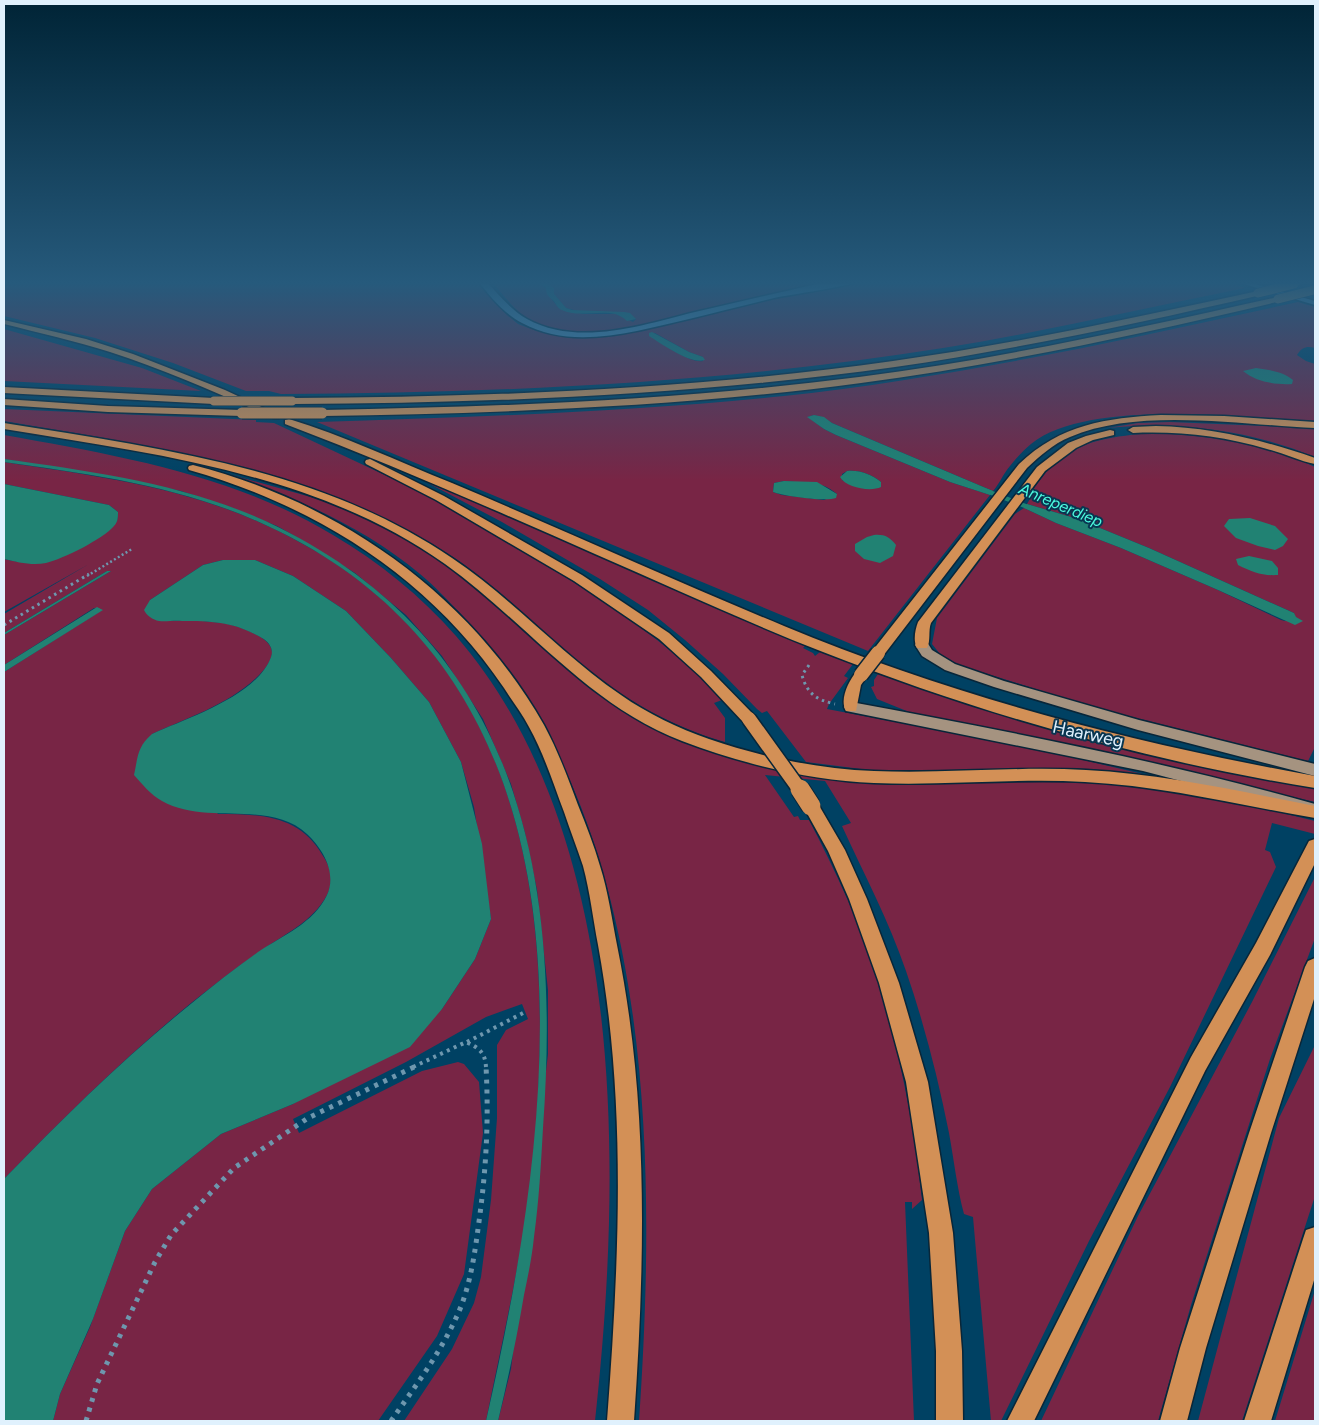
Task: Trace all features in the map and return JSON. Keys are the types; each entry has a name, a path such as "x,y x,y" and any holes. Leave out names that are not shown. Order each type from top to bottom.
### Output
{"highway":[{"path":"102,348 130,356 212,388 289,422 440,498 578,578 664,636 706,674 750,719 811,806 836,850 858,899 889,983 917,1082 941,1232 950,1421"},
{"path":"4,390 214,401 392,401 560,395 710,384 831,372 925,360 994,348"},
{"path":"4,402 108,409 242,413 457,411 625,403 855,380 1058,348"},
{"path":"851,707 854,685 861,675 1006,487 1023,466 1047,444 1073,432 1111,422 1155,418 1315,425"},
{"path":"289,422 388,459 775,627 898,674 1005,709 1134,744 1234,768 1315,782"},
{"path":"4,426 176,455 251,472 339,502 371,516 423,544 468,574 615,700 680,734 730,750 819,771 872,776 1033,775 1136,780 1315,811"},
{"path":"922,645 922,629 925,622 1022,493 1041,469 1060,451 1075,443 1098,435 1164,429 1214,433 1280,448 1315,461"},
{"path":"78,439 208,472 248,485 309,511 356,537 400,568 445,607 473,636 502,674 538,729 590,860 617,990 627,1101 630,1184 630,1265 621,1421"},
{"path":"1020,1421 1198,1064 1263,950 1314,849"},
{"path":"1174,1421 1194,1348 1260,1133 1315,967"},
{"path":"1257,1421 1315,1239"}],"main road":[{"name":"Haarweg","path":"922,645 927,652 950,667 999,684 1138,725 1315,770"},
{"name":"Haarweg","path":"851,707 1076,751 1250,791 1315,811"}],"path":[{"path":"4,625 132,549"},
{"path":"810,665 802,675 804,688 810,695 823,701 851,707"},
{"path":"86,1421 97,1384 154,1262 171,1235 234,1168 295,1126 525,1012"},
{"path":"391,1421 449,1333 461,1308 473,1264 486,1169 486,1068 485,1056 479,1048 466,1042"}],"shaded area":[{"path":"4,348 69,348 142,368 201,391 4,381"},
{"path":"125,348 667,348 691,359 703,361 703,357 681,348 946,348 779,370 696,378 530,388 364,393 281,394 269,391 246,391 173,363"},
{"path":"668,348 681,348 703,357 705,360 699,361"},
{"path":"1084,348 1308,348 1301,350 1297,355 1315,364 1315,421 1168,414 1127,416 1089,421 1057,430 1031,444 1012,463 993,491 820,417 808,417 836,435 950,482 990,495 868,651 317,422 492,416 726,402 849,388","holes":["847,471 865,473 881,482 855,486 842,480 842,474","784,481 812,483 831,489 837,494 824,500 782,495 773,492 774,483"]},
{"path":"1256,368 1275,371 1284,375 1293,380 1292,384 1266,382 1254,378 1243,371"},
{"path":"4,409 256,420 256,422 274,423 421,492 560,572 626,617 686,664 722,700 714,703 725,718 725,742 705,736 666,719 611,687 577,661 476,573 439,548 388,520 336,497 228,464 118,440 4,421"},
{"path":"814,415 824,417 832,423 993,491 990,495 950,482 836,435 807,417"},
{"path":"1170,422 1315,428 1315,457 1265,440 1213,430 1161,426 1108,428 1138,423"},
{"path":"1152,433 1215,438 1256,446 1315,467 1315,747 1308,761 1093,707 959,665 940,654 932,644 937,618 1015,514 1024,508 1218,590 1281,620 1285,621 1295,617 1294,613 1149,548 1078,519 1027,504 1031,497 1028,496 1049,469 1074,450 1086,444 1112,438"},
{"path":"4,435 131,460 215,482 295,514 333,535 383,568 443,621 456,636 513,717 554,808 583,907 600,1011 608,1117 609,1223 604,1325 595,1421 498,1421 511,1369 548,1054 548,990 537,890 525,833 511,784 483,719 442,656 406,615 355,573 302,540 277,526 230,507 181,491 114,477 4,459"},
{"path":"4,459 109,475 178,490 212,500 278,527 360,577 425,637 474,705 509,780 531,861 544,946 547,1036 541,1169 530,1266 498,1421 486,1421 511,1300 531,1172 540,1042 533,914 507,794 455,685 374,593 259,522 198,499 166,490 69,471 4,462"},
{"path":"4,462 133,483 197,499 259,522 348,573 418,635 470,708 506,789 528,877 538,969 539,1065 533,1162 519,1260 486,1421 404,1421 452,1349 474,1303 481,1277 491,1200 497,1118 497,1045 506,1030 528,1019 522,1004 486,1017 406,1062 293,1119 299,1133 422,1071 458,1062 464,1064 479,1082 483,1133 464,1274 437,1336 378,1421 53,1421 60,1394 90,1327 125,1231 152,1189 221,1134 293,1104 442,1009 475,959 491,919 474,807 461,762 429,702 391,658 346,611 293,576 255,560 223,560 203,565 150,600 159,621 207,621 236,626 253,633 267,642 271,647 272,656 266,667 245,688 206,710 152,734 218,814 264,816 291,825 303,832 314,842 328,865 331,875 329,890 321,905 305,921 224,977 142,1045 72,1110 4,1179 4,672 102,610 94,608 4,665 4,635 111,571 107,571 4,633 4,614 89,564 4,612 4,559 36,562 51,560 65,555 91,541 117,521 118,512 109,505 4,484"},
{"path":"211,469 332,503 399,534 454,570 500,606 580,680 617,706 753,763 978,781 1069,780 1140,785 1242,803 1315,821 1315,834 1272,823 1265,850 1270,852 1276,867 1170,1087 1089,1241 1001,1421 991,1421 973,1217 964,1214 935,1071 906,971 884,916 842,826 851,823 825,781 765,775 794,817 798,816 800,820 809,820 838,879 856,919 871,960 886,1008 899,1062 915,1145 922,1200 912,1209 912,1202 905,1202 914,1421 639,1421 645,1319 646,1212 642,1104 630,995 608,889 574,789 525,696 461,614 426,579 372,539 320,511 266,488"},
{"path":"847,471 857,471 869,475 881,482 881,487 865,489 848,484 840,477"},
{"path":"409,473 805,646 803,648 815,656 820,652 853,664 844,676 848,678 827,709 1041,750 1151,776 1091,769 1043,768 877,771 806,762 767,711 762,713 757,709 723,674 648,610 600,579 502,522"},
{"path":"784,481 817,482 837,494 836,498 804,498 773,492 774,483"},
{"path":"4,484 109,505 118,512 118,518 109,531 72,553 53,561 35,564 4,559"},
{"path":"1027,504 1078,519 1149,548 1294,613 1296,617 1303,621 1295,625 1121,548 1056,523 1024,508"},
{"path":"1250,518 1275,526 1288,539 1283,546 1275,550 1236,538 1224,526 1229,519"},
{"path":"874,535 886,537 896,545 893,556 880,563 864,559 855,551 855,544"},
{"path":"1249,556 1272,561 1278,568 1278,575 1257,573 1238,565 1236,559"},
{"path":"223,560 255,560 293,576 346,611 391,658 429,702 461,762 482,844 491,919 475,959 442,1009 410,1047 293,1104 221,1134 152,1189 125,1231 93,1319 60,1394 53,1421 4,1421 4,1179 95,1088 167,1024 241,964 306,921 321,905 330,887 329,870 323,854 307,834 292,824 256,815 198,812 179,808 158,799 134,775 137,758 143,743 152,734 201,713 236,694 263,671 271,657 271,649 267,642 242,629 213,622 159,621 154,620 144,610 150,600 203,565"},
{"path":"107,571 111,571 4,635 4,633"},
{"path":"97,607 103,610 4,672 4,665"},
{"path":"878,674 994,712 1219,769 1315,789 1315,802 1076,746 914,714 877,699 871,687 874,686 874,680"},
{"path":"1315,877 1315,938 1270,1059 1191,1305 1158,1421 1041,1421 1138,1216 1252,1002"},
{"path":"1315,1045 1315,1196 1242,1421 1198,1421 1279,1118"},
{"path":"1315,1290 1315,1421 1275,1421"}],"waterway":[{"name":"Anreperdiep","path":"984,490 1033,509"}]}
